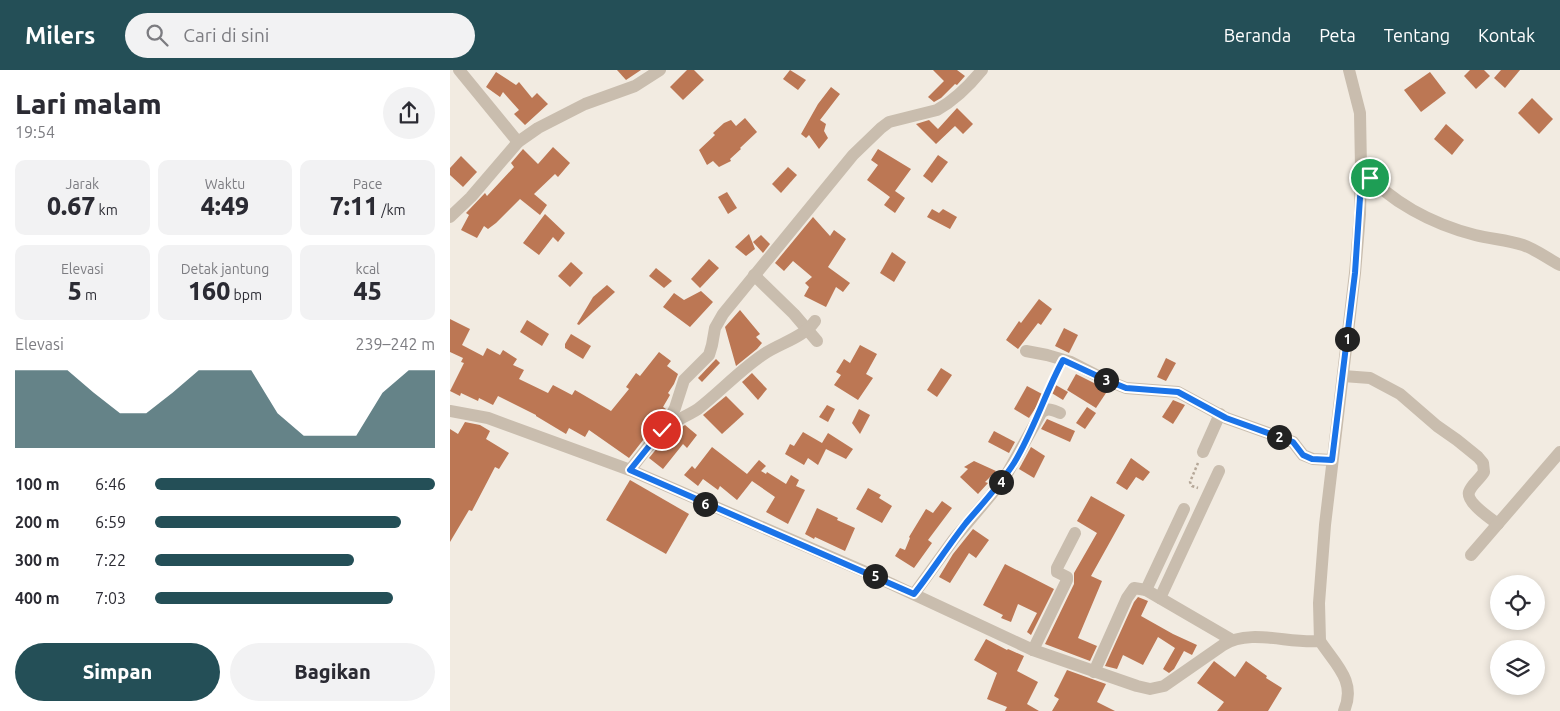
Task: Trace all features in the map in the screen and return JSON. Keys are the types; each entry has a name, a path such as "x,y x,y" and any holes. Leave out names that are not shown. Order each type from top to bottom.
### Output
{"street":[{"path":"459,70 518,142"},
{"path":"450,218 471,197 518,142 560,116 585,104 635,86 660,70"},
{"path":"630,470 664,427 675,408 684,380 711,350 715,328 720,318 853,155 889,122 937,110 944,106 969,86 982,70"},
{"path":"1344,711 1348,702 1347,684 1343,673 1320,641 1319,603 1332,460 1355,273 1362,168 1360,113 1349,70"},
{"path":"1362,168 1370,178 1392,197 1432,220 1474,234 1524,246 1560,265"},
{"path":"754,275 811,325 817,341"},
{"path":"664,427 697,410 766,353 792,340 811,325"},
{"path":"1026,351 1063,360 1126,388 1178,392 1220,414 1293,442 1300,453 1307,457 1332,460"},
{"path":"1343,376 1370,378 1400,394 1437,426 1478,457 1483,463 1484,472 1468,493 1469,497 1476,506 1498,524"},
{"path":"914,594 1008,472 1038,416 1045,409 1060,413"},
{"path":"450,411 496,421 630,470 914,594 1033,650 1137,686 1157,688 1176,678 1232,640 1250,637 1295,642 1320,641"},
{"path":"1202,452 1220,414"},
{"path":"1471,555 1560,452"},
{"path":"1160,598 1220,471"},
{"path":"1146,590 1184,509"},
{"path":"1033,650 1067,580 1067,577 1057,572 1057,568 1074,533"},
{"path":"1094,672 1130,592 1137,587 1146,590 1232,640"}],"path":[{"path":"1038,416 1063,360"},
{"path":"1202,452 1190,484 1209,493"}],"building":[{"path":"617,70 641,70 626,80"},
{"path":"687,70 694,70 704,80 683,100 670,87"},
{"path":"790,70 806,80 798,90 783,79"},
{"path":"933,70 957,70 965,76 957,85 955,84 941,98 934,102 928,97 944,81"},
{"path":"1470,70 1484,70 1490,76 1476,89 1464,76"},
{"path":"1501,70 1520,70 1505,88 1494,78"},
{"path":"496,72 516,85 519,82 532,98 537,93 548,104 525,125 514,114 519,110 503,92 500,97 486,87"},
{"path":"1430,72 1446,93 1421,112 1404,90"},
{"path":"831,87 840,94 820,120 826,124 824,131 828,138 819,149 809,135 806,138 801,134 818,104"},
{"path":"1532,98 1553,119 1539,134 1518,113"},
{"path":"957,108 973,124 963,134 955,126 936,144 916,124 929,120 938,129"},
{"path":"745,118 757,132 730,159 731,161 719,167 713,161 707,165 699,150 715,135 713,133 724,123 731,120 736,126"},
{"path":"1446,124 1464,140 1452,155 1434,139"},
{"path":"553,147 570,163 558,177 555,174 534,194 547,205 540,215 520,199 488,229 484,226 477,238 461,230 469,215 466,213 485,193 487,196 514,167 511,163 523,149 538,164"},
{"path":"878,149 911,169 895,191 905,198 895,213 884,205 890,197 867,180 878,165 871,160"},
{"path":"938,155 948,162 932,183 923,176"},
{"path":"461,156 477,172 463,187 450,175 450,168"},
{"path":"788,167 797,175 781,193 772,184"},
{"path":"727,192 737,208 728,214 718,197"},
{"path":"932,209 939,213 943,209 957,217 950,229 927,217"},
{"path":"545,214 565,233 558,242 553,237 539,255 523,243"},
{"path":"813,217 830,236 834,230 846,239 828,267 850,283 843,292 836,287 826,307 804,296 809,287 805,283 812,277 793,261 784,271 775,263"},
{"path":"749,234 755,249 746,256 735,247"},
{"path":"761,235 770,244 763,253 753,242"},
{"path":"892,252 906,262 894,282 880,273"},
{"path":"709,259 719,268 700,288 691,279"},
{"path":"571,262 583,273 570,287 558,276"},
{"path":"656,268 672,281 664,288 649,276"},
{"path":"607,285 615,292 579,325 577,324 593,297"},
{"path":"701,291 713,302 690,327 663,307 674,293 684,300"},
{"path":"1039,299 1052,309 1041,325 1038,323 1018,349 1006,340 1019,321 1021,323"},
{"path":"740,310 760,334 756,337 762,343 736,366 725,327"},
{"path":"450,319 470,329 462,345 483,356 487,348 500,355 503,350 517,359 513,365 524,370 519,379 548,393 553,385 572,395 575,390 611,411 629,389 626,387 636,373 640,376 659,352 671,361 667,366 678,374 668,393 670,395 663,407 666,409 662,416 629,458 589,430 585,437 569,428 566,434 536,415 498,396 493,405 479,398 478,401 461,393 460,396 450,391 464,363 461,362 463,358 450,352"},
{"path":"527,320 549,334 542,346 520,332"},
{"path":"1064,328 1078,335 1069,353 1055,346"},
{"path":"571,334 591,346 583,359 565,348 565,344"},
{"path":"860,345 877,354 866,374 873,378 858,400 834,385 841,375 836,372 844,359 850,363"},
{"path":"1166,358 1176,363 1166,381 1157,377"},
{"path":"716,359 720,363 702,382 698,378"},
{"path":"941,368 952,375 937,397 927,390"},
{"path":"752,373 767,389 758,400 742,382"},
{"path":"1076,374 1108,390 1096,408 1067,390"},
{"path":"1054,384 1068,392 1063,400 1050,392"},
{"path":"1027,386 1044,395 1029,418 1014,409"},
{"path":"726,396 744,414 722,434 703,415"},
{"path":"1173,400 1185,405 1173,424 1162,417"},
{"path":"827,405 835,409 828,422 819,417"},
{"path":"1087,407 1096,413 1085,429 1076,423"},
{"path":"859,409 870,415 860,434 852,423"},
{"path":"1047,419 1075,431 1070,442 1041,429"},
{"path":"465,422 480,425 490,431 486,439 509,453 499,469 495,467 472,511 469,510 450,542 450,429 458,434"},
{"path":"685,425 697,435 687,448 683,444 663,469 649,458 667,436 670,438"},
{"path":"994,431 1015,442 1009,453 988,442"},
{"path":"803,432 822,443 828,433 853,449 846,459 826,449 818,465 808,458 804,465 785,454 790,444 794,446"},
{"path":"712,447 747,474 759,460 766,466 761,471 766,474 767,472 786,484 791,475 799,480 796,486 805,490 788,524 766,512 775,497 752,481 737,500 720,486 718,490 703,479 698,486 684,475 692,466 695,469"},
{"path":"1031,447 1045,456 1034,478 1019,469"},
{"path":"1131,458 1150,472 1143,481 1136,477 1127,490 1116,483"},
{"path":"974,461 996,471 985,482 988,483 978,494 960,477 968,469 964,467"},
{"path":"630,480 689,514 666,554 606,520"},
{"path":"868,488 881,495 879,498 892,506 882,523 856,509"},
{"path":"1091,496 1125,515 1091,576 1102,581 1078,638 1097,646 1090,661 1045,644 1074,584 1074,573 1097,533 1077,521"},
{"path":"942,501 952,508 928,540 932,543 914,568 895,556 900,548 905,550 909,537 926,509 933,513"},
{"path":"817,508 855,528 845,551 805,534"},
{"path":"973,529 989,540 976,558 969,553 950,583 939,577 953,554"},
{"path":"1005,564 1054,589 1031,635 1027,632 1037,613 1018,604 1011,622 1001,618 1003,615 983,605"},
{"path":"1138,597 1148,601 1141,616 1197,645 1192,655 1184,651 1174,669 1169,673 1163,669 1175,648 1158,637 1143,665 1123,655 1117,669 1105,666"},
{"path":"986,639 1024,656 1017,671 1038,682 1027,704 1039,711 1005,711 1007,707 987,699 997,673 974,660"},
{"path":"1214,661 1235,677 1246,661 1267,676 1266,678 1282,688 1268,711 1217,711 1224,702 1197,683"},
{"path":"1067,670 1106,684 1097,702 1115,711 1052,711 1059,699 1054,696"}],"route":[{"path":"662,430 630,470 914,594 967,522 991,495 1014,462 1038,416 1044,398 1063,360 1126,388 1178,392 1226,418 1293,442 1300,453 1307,457 1332,460 1355,273 1362,168 1370,178"}]}
